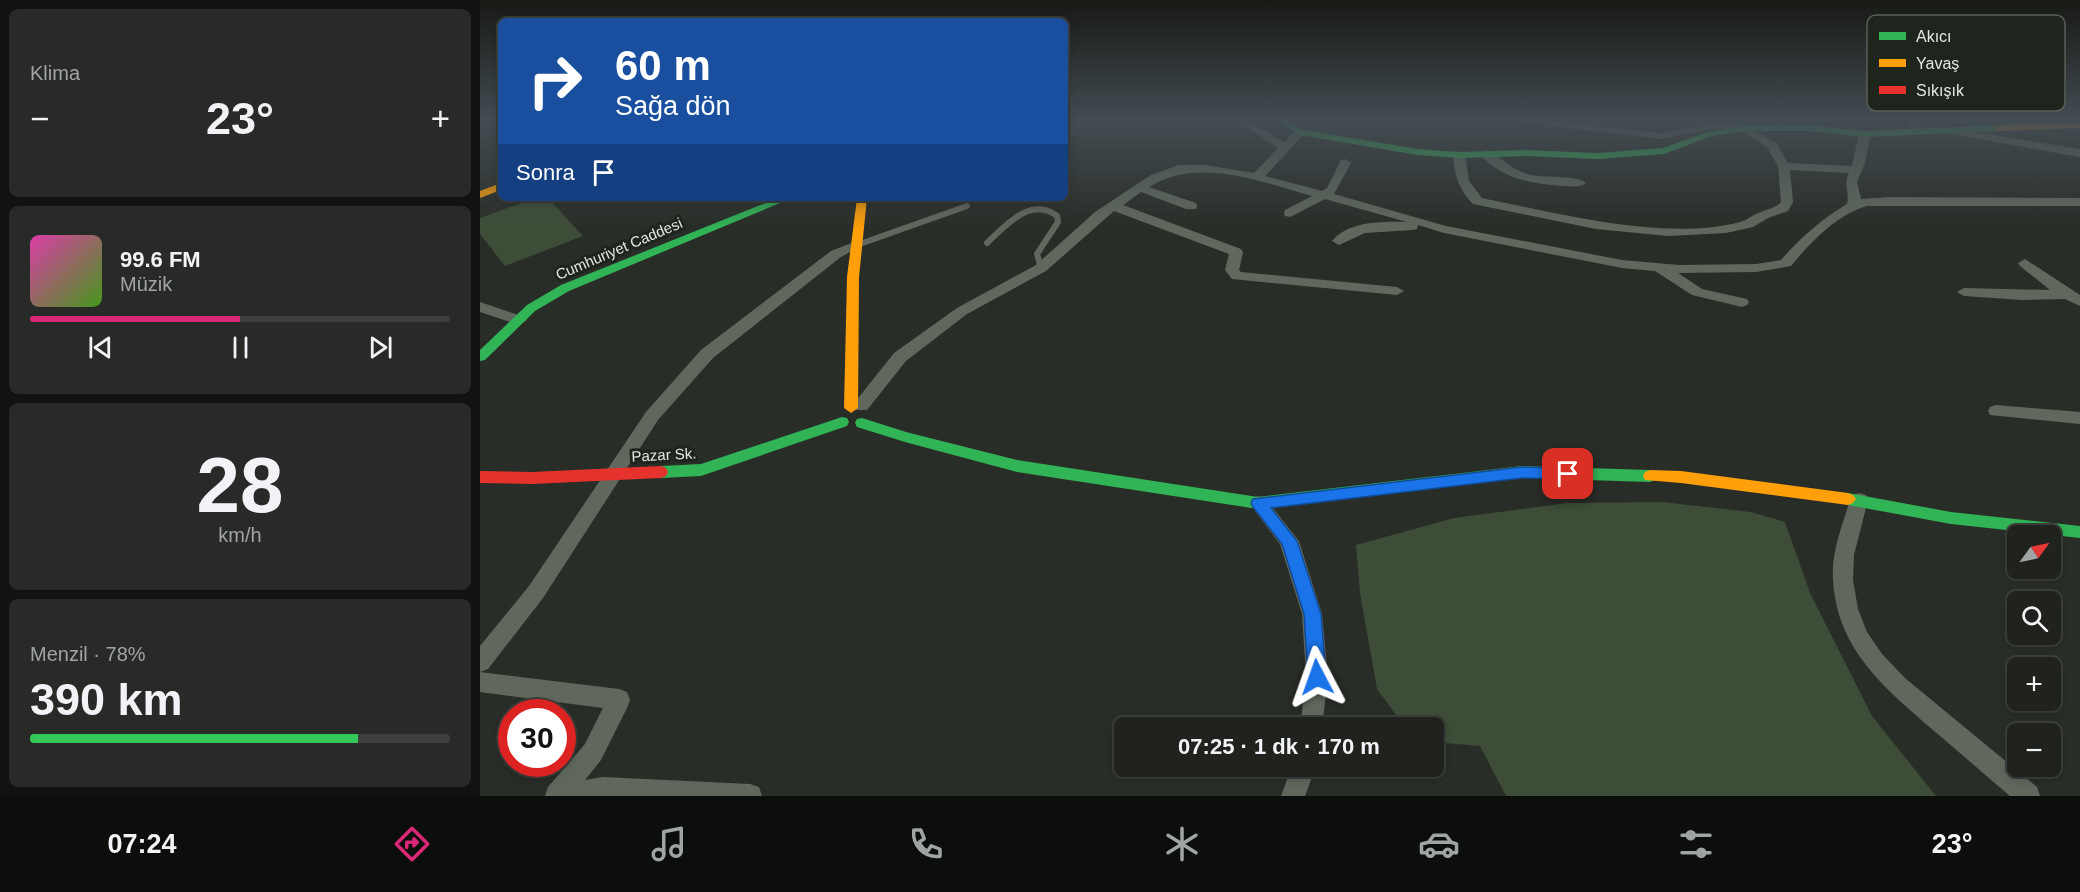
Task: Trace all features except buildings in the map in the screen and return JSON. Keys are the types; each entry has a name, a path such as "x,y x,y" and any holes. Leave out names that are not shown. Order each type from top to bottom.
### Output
{"street":[{"path":"1256,178 1277,156"},
{"path":"1459,156 1460,173 1468,193 1478,201 1596,225 1668,232 1726,229 1748,224 1783,208 1787,202 1784,166 1778,156"},
{"path":"1488,156 1502,170 1520,177 1580,183"},
{"path":"1853,206 1855,198 1851,182 1859,156"},
{"path":"1290,213 1332,190 1345,163"},
{"path":"1784,166 1856,170"},
{"path":"856,407 870,409 870,416 862,423 850,426 842,422 842,414 856,407 900,357 962,311 1041,268 1113,206 1139,188 1155,178 1179,169 1205,169 1256,178 1386,211 1444,230"},
{"path":"480,195 498,187"},
{"path":"1139,188 1165,195 1191,206"},
{"name":"Cumhuriyet Caddesi","path":"480,357 531,308 565,288 780,201"},
{"path":"856,407 850,313 854,246 862,201"},
{"path":"1339,241 1345,234 1388,225 1444,230 1622,264 1660,267 1756,268 1786,263 1801,245 1830,220 1853,206 1866,202 2080,202"},
{"path":"1113,206 1236,252 1232,270 1237,276 1397,291"},
{"path":"480,662 536,592 652,416 707,354 836,254 854,246"},
{"path":"2025,263 2073,297"},
{"path":"1660,267 1697,292 1742,302"},
{"path":"1964,292 2073,297"},
{"path":"480,307 519,320"},
{"path":"1996,411 2080,418"},
{"name":"Pazar Sk.","path":"480,477 532,478 702,470 842,422"},
{"path":"862,423 905,437 1017,466 1258,503 1522,472 1681,477 1859,500 1952,518 2080,532"},
{"path":"1859,500 1844,555 1843,580 1848,609 1858,637 1874,661 1898,685 2028,796"},
{"path":"1258,503 1289,541 1312,614 1317,677 1312,717"},
{"path":"480,681 619,700 592,752 557,796"},
{"path":"1293,796 1300,777"},
{"path":"557,796 603,789 750,796"}],"lane":[{"path":"854,246 967,206"},
{"path":"987,243 1027,210 1043,208 1053,211 1058,222 1037,254 1036,259 1041,268"}],"green space":[{"path":"527,201 551,201 583,236 505,266 480,234 480,218"},
{"path":"1662,502 1751,512 1785,522 1810,593 1872,716 1936,796 1506,796 1480,746 1444,743 1444,717 1398,717 1377,689 1360,593 1356,545 1454,518 1567,503"}],"traffic: fast":[{"path":"480,357 531,308 565,288 780,201"},
{"path":"661,472 701,470 842,422"},
{"path":"862,423 905,437 1017,466 1258,503 1522,472 1650,476"},
{"path":"1848,499 1951,518 2080,532"}],"traffic: slow":[{"path":"480,195 498,187"},
{"path":"851,408 853,277 862,201"},
{"path":"1650,476 1681,477 1848,499"}],"traffic: jam":[{"path":"480,477 532,478 661,472"}],"route":[{"path":"1317,677 1312,614 1289,541 1258,503 1522,472 1568,474"}]}
